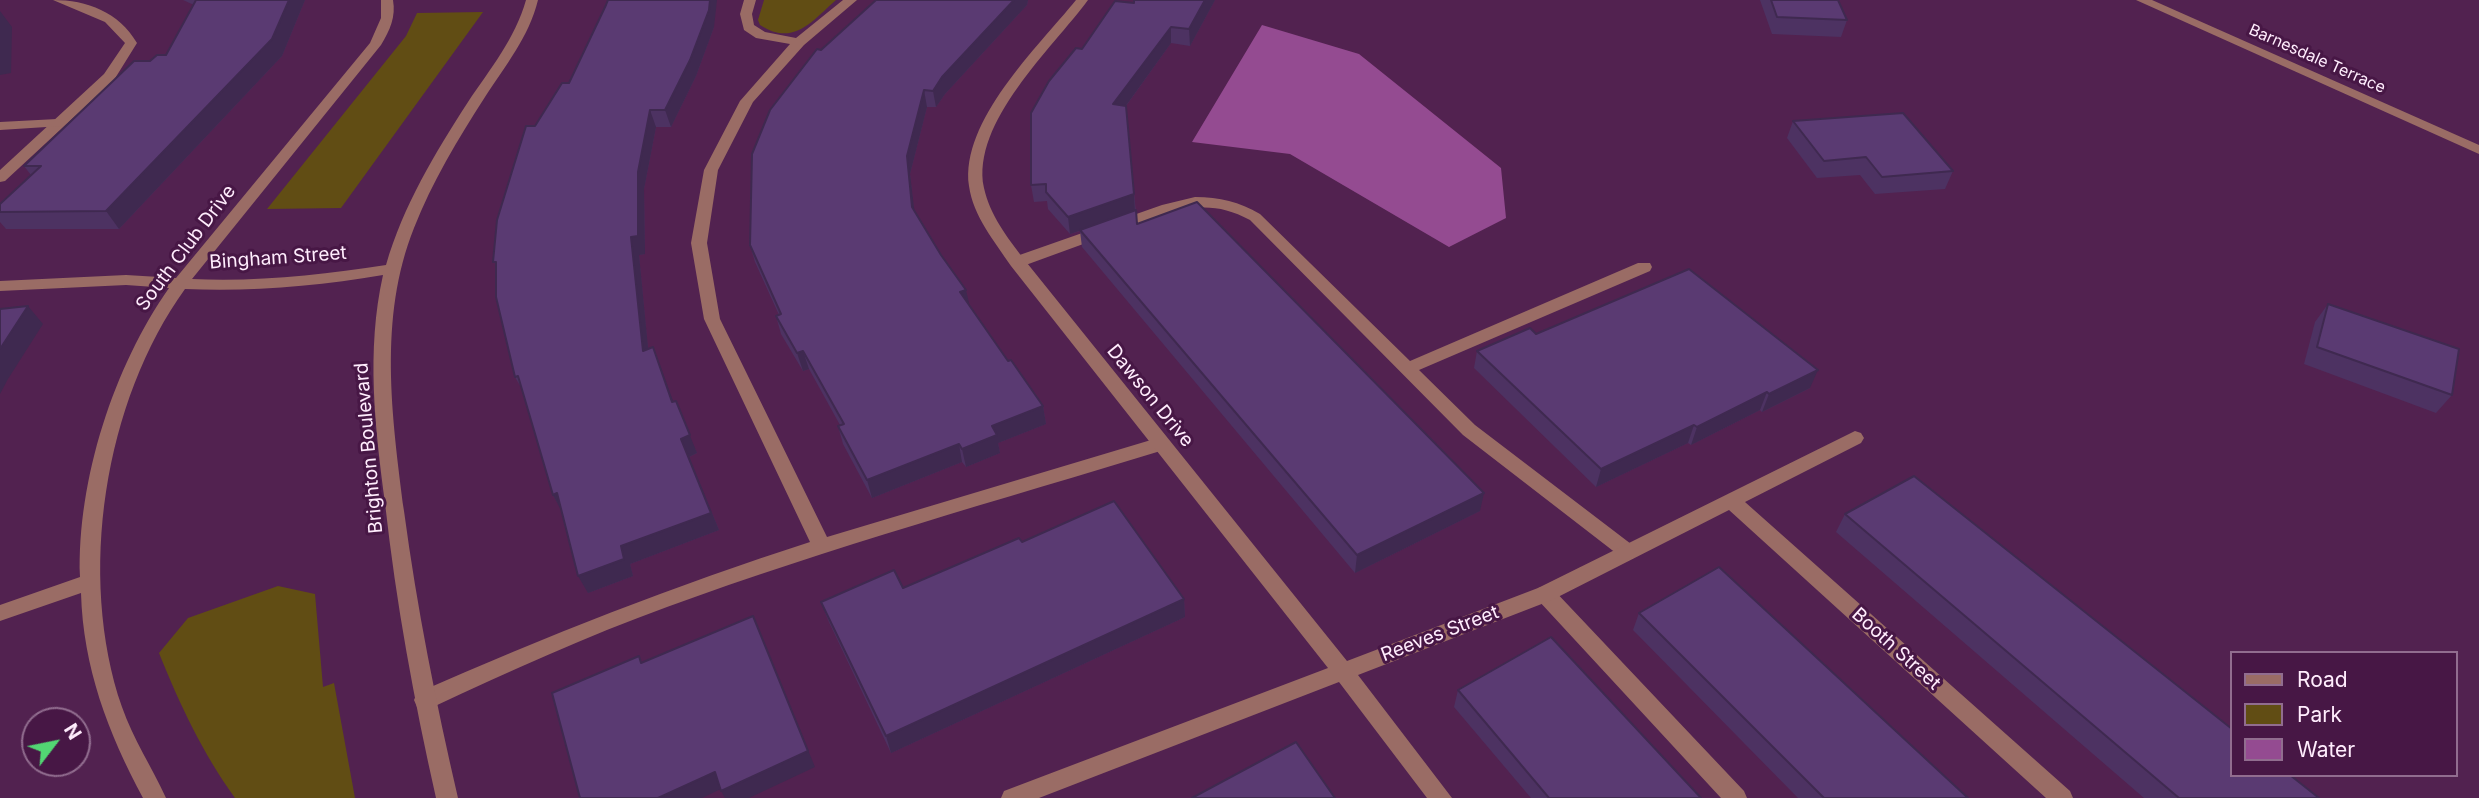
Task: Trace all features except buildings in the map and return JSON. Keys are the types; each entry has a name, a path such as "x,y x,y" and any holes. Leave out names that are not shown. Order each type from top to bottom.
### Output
{"street":[{"path":"0,178 57,123 108,80 124,59 131,43 126,32 107,16 59,0"},
{"name":"South Club Drive","path":"155,798 127,751 112,714 92,631 88,582 95,505 104,456 119,404 148,334 181,282 375,45 386,26 387,0"},
{"name":"Brighton Boulevard","path":"447,798 425,700 400,554 380,375 383,312 390,268 427,181 521,31 532,0"},
{"path":"750,0 746,14 748,27 761,35 799,42"},
{"path":"822,547 712,319 699,243 711,170 747,101 799,42 851,0"},
{"name":"Dawson Drive","path":"1082,0 1072,16 1000,103 981,141 975,160 979,202 996,234 1017,262 1441,798"},
{"name":"Barnesdale Terrace","path":"2142,0 2479,150"},
{"path":"0,126 57,123"},
{"path":"1017,262 1167,208 1195,202 1237,206 1255,217 1469,430 1628,552"},
{"path":"1407,369 1644,267"},
{"name":"Bingham Street","path":"0,286 126,280 230,286 337,278 390,268"},
{"name":"Reeves Street","path":"1012,798 1545,594 1855,438"},
{"path":"425,700 529,653 659,601 822,547 1161,443"},
{"name":"Booth Street","path":"1731,500 2062,798"},
{"path":"0,613 88,582"},
{"path":"1545,594 1736,798"}],"green space":[{"path":"764,0 836,0 802,29 783,33 760,25 758,20"},
{"path":"483,12 341,208 267,209 406,36 417,13"},
{"path":"278,586 315,594 323,687 334,683 355,798 235,798 192,728 159,653 188,618"}],"water":[{"path":"1262,25 1359,54 1501,168 1506,218 1449,247 1290,154 1192,142"}]}
